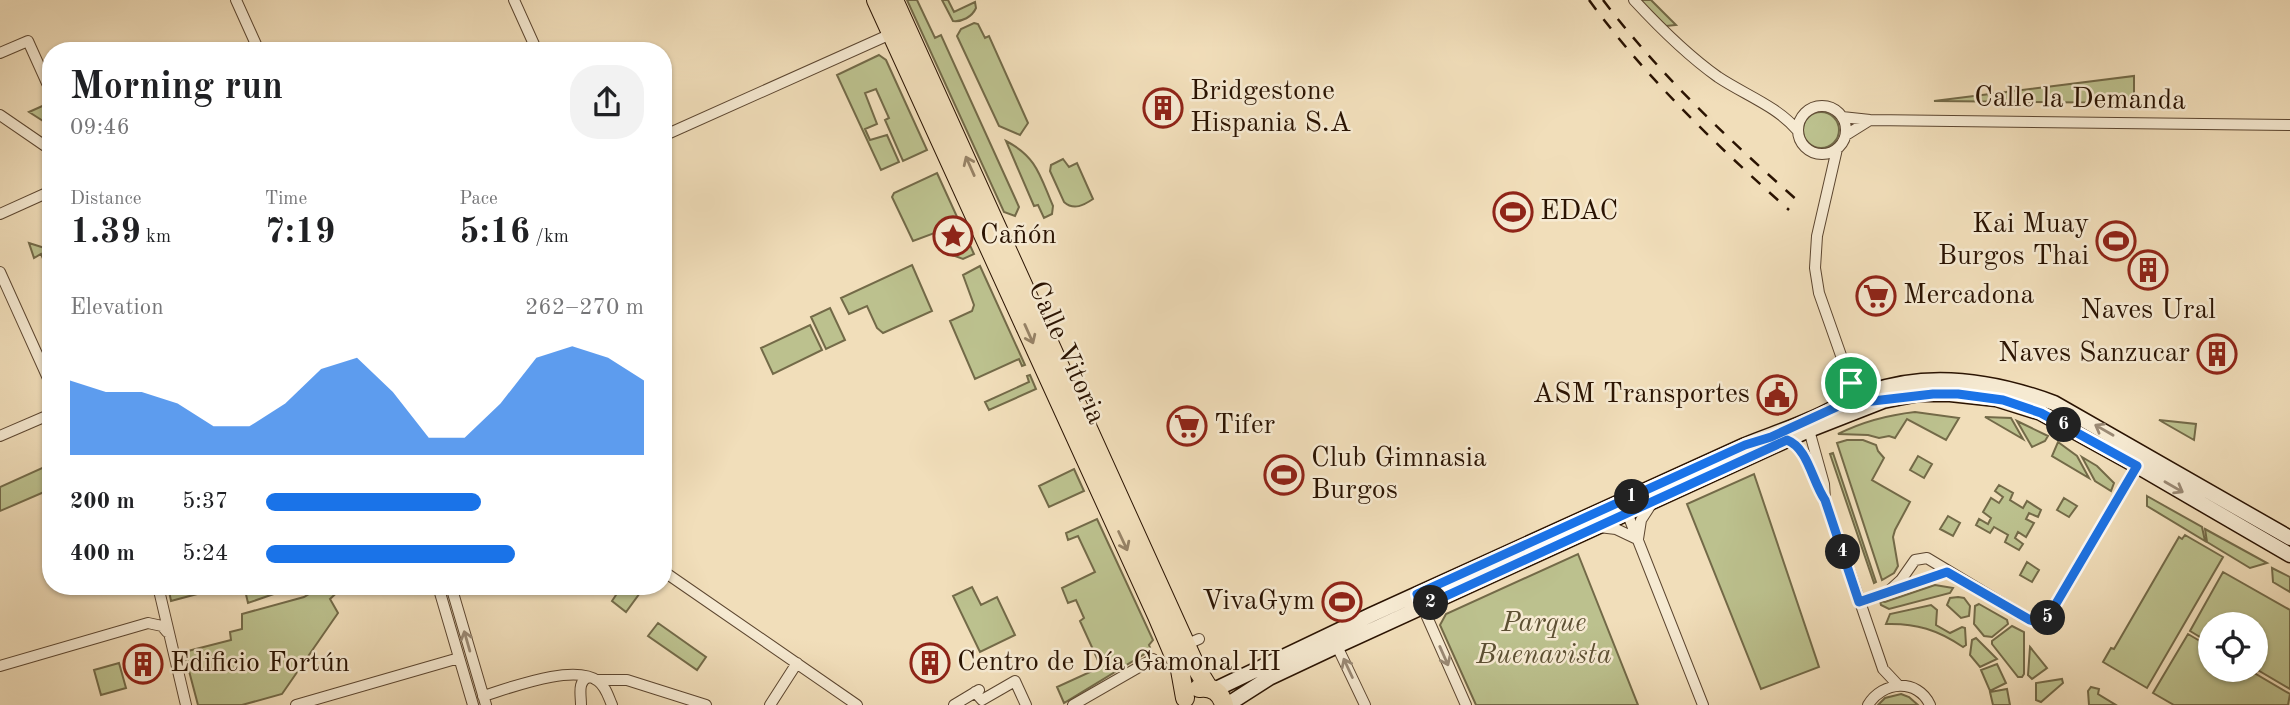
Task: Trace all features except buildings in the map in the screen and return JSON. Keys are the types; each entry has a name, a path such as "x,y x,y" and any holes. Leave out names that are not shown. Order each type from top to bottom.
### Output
{"highway":[{"name":"Calle Vitoria","path":"876,0 1157,616 1180,670 1184,702"},
{"name":"Calle Vitoria","path":"895,4 1197,669 1218,697"},
{"path":"891,33 895,4"},
{"path":"1184,702 1195,689 1218,697"}],"main road":[{"path":"1561,537 1598,527 1625,508 1652,503 1745,445 1800,425 1863,395 1898,384 1945,379 1992,384 2054,403 2290,538"},
{"path":"1218,697 1325,637 1420,601 1688,479 1883,401 1933,394 1958,394 2003,400 2041,413 2290,555"},
{"path":"1218,697 1269,678 1337,646 1420,601"}],"street":[{"path":"236,0 255,42"},
{"path":"514,0 533,42"},
{"path":"1634,0 1656,24 1714,74 1734,88 1777,110 1798,131"},
{"path":"672,132 891,33"},
{"name":"Calle Vitoria","path":"891,33 900,35 904,40 928,91 945,113"},
{"path":"0,53 28,41 42,72"},
{"path":"1777,110 1806,112 1816,107 1828,107 1842,117 1846,135"},
{"path":"1806,112 1798,131 1802,144 1817,154 1829,178"},
{"path":"0,115 42,144"},
{"name":"Calle la Demanda","path":"1842,117 1870,120 2290,125"},
{"path":"1870,120 1846,135 1837,149 1815,243 1815,275 1818,293 1851,383 1869,403 1883,401"},
{"path":"1817,154 1828,154 1837,149"},
{"path":"0,214 42,195"},
{"path":"0,272 42,365"},
{"path":"1863,395 1852,407 1815,424 1809,430 1824,484 1825,500 1859,602 1883,669 1898,685"},
{"path":"0,436 42,418"},
{"path":"1787,440 1796,443 1800,449 1816,487 1825,500"},
{"path":"1890,590 1915,560 1927,558 2030,620 2045,621 2137,466"},
{"path":"1637,540 1641,520 1652,503"},
{"path":"1625,508 1703,705"},
{"path":"1598,527 1616,529 1637,540"},
{"path":"1920,582 1930,566 1927,558"},
{"path":"1859,602 1947,572"},
{"path":"672,576 858,705"},
{"path":"160,595 186,705"},
{"path":"441,595 472,705"},
{"path":"455,595 485,701 565,674 593,679 606,689 612,705"},
{"path":"1420,601 1466,705"},
{"path":"0,666 148,623 162,626 167,632"},
{"path":"1325,637 1337,646 1364,705"},
{"path":"296,705 459,658"},
{"path":"1073,705 1153,659"},
{"path":"770,705 797,663"},
{"path":"1868,705 1878,692 1883,669"},
{"path":"581,705 583,679 627,680 706,705"},
{"path":"954,705 977,691 982,700 1015,681 1026,705"},
{"path":"1878,692 1898,685 1910,687 1921,692 1930,705"}],"green space":[{"path":"907,0 917,0 935,38 941,35 1019,207 1015,216 1004,212"},
{"path":"942,0 948,0 954,12 975,2 976,8 966,18 953,21"},
{"path":"1640,0 1651,0 1676,25 1666,26"},
{"path":"978,24 985,38 989,36 1028,123 1020,135 999,126 957,36 961,29"},
{"path":"879,55 886,60 927,150 903,161 885,120 889,118 876,89 865,93 877,124 865,129 870,140 887,135 899,162 881,170 837,75"},
{"path":"2134,76 2134,103 1934,101"},
{"path":"42,106 42,120 29,112"},
{"path":"1821,112 1834,117 1839,130 1834,143 1821,148 1808,143 1803,130 1808,117"},
{"path":"1006,141 1025,154 1036,168 1053,206 1052,214 1044,218 1038,205 1034,206"},
{"path":"1063,159 1069,167 1077,163 1093,199 1083,205 1075,207 1064,202 1050,171 1051,165"},
{"path":"937,173 974,254 963,259 952,255 942,235 937,232 913,241 892,197 894,193"},
{"path":"29,243 42,247 42,256 41,254 34,258"},
{"path":"912,265 932,311 883,333 877,328 867,306 849,314 841,298"},
{"path":"980,266 1025,365 1022,366 1019,359 975,379 950,321 972,311 974,305 963,275"},
{"path":"830,308 845,340 826,349 811,317"},
{"path":"810,325 822,350 773,374 761,348"},
{"path":"1030,375 1036,389 989,410 985,402 1029,382 1027,376"},
{"path":"1915,412 1959,418 1946,440 1907,419 1895,438 1838,434 1875,420"},
{"path":"1985,417 2011,418 2023,439"},
{"path":"2159,420 2196,424 2194,440"},
{"path":"2017,421 2048,436 2045,441 2032,447"},
{"path":"1863,440 1876,445 1884,458 1872,480 1910,502 1893,537 1898,566 1894,573 1882,580 1837,443"},
{"path":"2058,442 2077,456 2089,478 2052,456"},
{"path":"1833,453 1876,582 1874,583 1830,454"},
{"path":"1918,456 1932,464 1924,478 1910,470"},
{"path":"2082,457 2097,466 2114,483 2111,491 2095,481"},
{"path":"42,468 42,493 0,511 0,487"},
{"path":"1074,469 1084,491 1049,507 1039,486"},
{"path":"1754,474 1819,667 1761,689 1687,504"},
{"path":"1999,485 2013,493 2010,500 2023,508 2027,501 2041,510 2038,517 2029,513 2026,519 2034,523 2026,537 2018,532 2015,538 2023,544 2019,550 2005,542 2008,535 1994,527 1990,533 1976,525 1979,519 1988,524 1991,518 1983,512 1991,498 1999,503 2003,497 1995,491"},
{"path":"2147,496 2202,527 2205,541 2147,506"},
{"path":"2064,498 2077,506 2069,517 2057,510"},
{"path":"1948,516 1960,523 1953,536 1940,529"},
{"path":"1097,519 1153,640 1149,645 1151,650 1064,703 1057,687 1101,667 1080,621 1084,618 1076,600 1068,603 1062,588 1095,572 1078,536 1068,540 1066,533"},
{"path":"2205,529 2267,563 2250,568 2207,542"},
{"path":"2185,535 2223,557 2147,688 2103,662 2111,648 2114,649 2179,537 2182,539"},
{"name":"Parque Buenavista","path":"1578,554 1638,705 1476,705 1440,625 1446,614"},
{"path":"2027,562 2039,570 2032,582 2020,575"},
{"path":"2272,568 2290,577 2290,592 2273,582"},
{"path":"2223,572 2290,610 2290,689 2268,676 2268,612 2201,612"},
{"path":"1935,585 1953,588 1950,593 1889,609 1881,605 1880,601 1885,602"},
{"path":"972,587 981,605 997,597 1015,635 980,652 953,596"},
{"path":"170,595 193,595 171,601"},
{"path":"246,595 271,595 248,603"},
{"path":"334,595 330,599 338,613 282,694 242,705 198,705 184,652 231,640 230,632 242,629 242,614 304,597"},
{"path":"616,595 638,595 626,612 612,601"},
{"path":"1950,598 1964,598 1970,606 1969,616 1961,618 1947,605"},
{"path":"1979,604 2007,620 2008,624 1992,637 1984,636 1974,624 1975,606"},
{"path":"1931,605 1937,610 1936,625 1950,633 1965,628 1966,645 1963,647 1926,629 1886,624 1890,614"},
{"path":"2198,617 2198,636 2190,631"},
{"path":"658,623 706,657 697,670 648,636"},
{"path":"2012,626 2024,632 2022,677 2018,677 1992,644 1992,641"},
{"path":"2188,634 2198,640 2198,682 2268,681 2290,694 2288,705 2174,705 2153,693"},
{"path":"1976,638 1997,659 1980,667 1970,655 1972,640"},
{"path":"2030,647 2047,668 2032,679 2028,675"},
{"path":"119,663 126,688 101,695 94,670"},
{"path":"1997,664 2006,683 1990,691 1981,670"},
{"path":"2062,679 2063,683 2041,702 2036,700 2036,683"},
{"path":"2091,687 2099,689 2098,694 2116,705 2089,705 2088,691"},
{"path":"2007,689 2010,705 1993,705 1990,692"},
{"path":"1901,694 1918,705 1878,705 1885,698"}],"railway":[{"path":"1589,0 1634,57 1683,110 1789,210"},
{"path":"1603,0 1648,54 1696,105 1798,201"}],"place":[{"name":"Bridgestone Hispania S.A","path":"1163,108"},
{"name":"EDAC","path":"1513,212"},
{"name":"Cañón","path":"953,236"},
{"name":"Kai Muay Burgos Thai","path":"2116,241"},
{"name":"Naves Ural","path":"2148,270"},
{"name":"Mercadona","path":"1876,296"},
{"name":"Naves Sanzucar","path":"2217,354"},
{"name":"ASM Transportes","path":"1777,395"},
{"name":"Tifer","path":"1187,426"},
{"name":"Club Gimnasia Burgos","path":"1284,475"},
{"name":"VivaGym","path":"1342,602"},
{"name":"Centro de Día Gamonal III","path":"930,663"},
{"name":"Edificio Fortún","path":"143,664"}],"route":[{"path":"1851,383 1856,398 1771,437 1745,445 1417,594 1422,607 1787,440 1796,443 1800,449 1816,487 1825,500 1859,602 1947,572 2030,620 2045,621 2137,466 2041,413 2003,400 1958,394 1919,394 1869,403 1856,398 1869,392 1851,383"}]}
